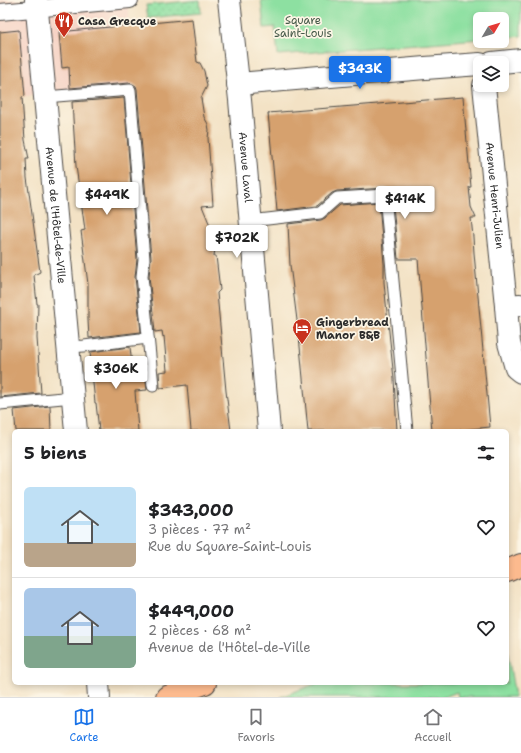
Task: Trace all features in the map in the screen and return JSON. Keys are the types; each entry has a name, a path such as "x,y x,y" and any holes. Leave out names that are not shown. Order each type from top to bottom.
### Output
{"main road":[{"path":"509,569 521,565"},
{"path":"167,697 200,685"}],"street":[{"path":"0,12 36,4 130,0"},
{"name":"Avenue Laval","path":"229,0 269,429"},
{"name":"Avenue de l'Hôtel-de-Ville","path":"36,4 76,429"},
{"path":"509,61 521,60"},
{"path":"238,84 473,65"},
{"name":"Avenue Henri-Julien","path":"485,92 514,305 509,343 516,368 521,372"},
{"path":"98,685 99,697"}],"lane":[{"path":"45,98 130,90 144,259 142,276 153,386"},
{"path":"250,221 320,213 337,198 385,195 406,429"},
{"path":"69,347 148,338"},
{"path":"0,404 73,396"}],"shaded area":[{"path":"0,0 128,0 135,85 0,99"}],"green space":[{"path":"200,0 201,13 148,18 146,5"},
{"name":"Square Saint-Louis","path":"261,0 521,0 521,36 509,37 509,12 473,12 473,40 278,55 275,27 264,28"},
{"path":"509,661 515,697 458,697 457,692 444,697 280,697 313,685 509,685"}],"building":[{"path":"192,19 197,62 200,63 204,71 207,86 201,98 204,117 208,124 209,130 208,138 213,205 202,206 216,240 214,256 216,256 220,290 217,293 231,429 191,429 187,385 160,388 159,372 167,371 164,336 163,337 162,331 155,332 149,276 151,258 136,86 129,83 70,88 69,67 62,68 59,32"},
{"path":"19,30 25,96 22,97 25,140 29,159 26,159 27,178 40,272 34,275 38,304 37,338 41,393 0,397 0,32"},
{"path":"463,97 471,187 469,187 471,207 476,218 471,218 490,427 470,429 432,429 418,259 398,259 391,191 385,188 337,191 332,193 317,206 277,211 268,113"},
{"path":"124,98 137,259 135,277 141,332 89,338 88,284 81,231 85,230 76,166 72,102"},
{"path":"379,202 384,282 394,379 397,429 308,429 299,336 290,265 288,224 321,220 340,205"},
{"path":"130,347 133,375 145,374 147,390 135,391 138,429 99,429 90,352"},
{"path":"50,406 51,429 16,429 14,410"}],"place":[{"name":"Casa Grecque","path":"64,38"},
{"name":"Gingerbread Manor B&B","path":"302,345"}]}
